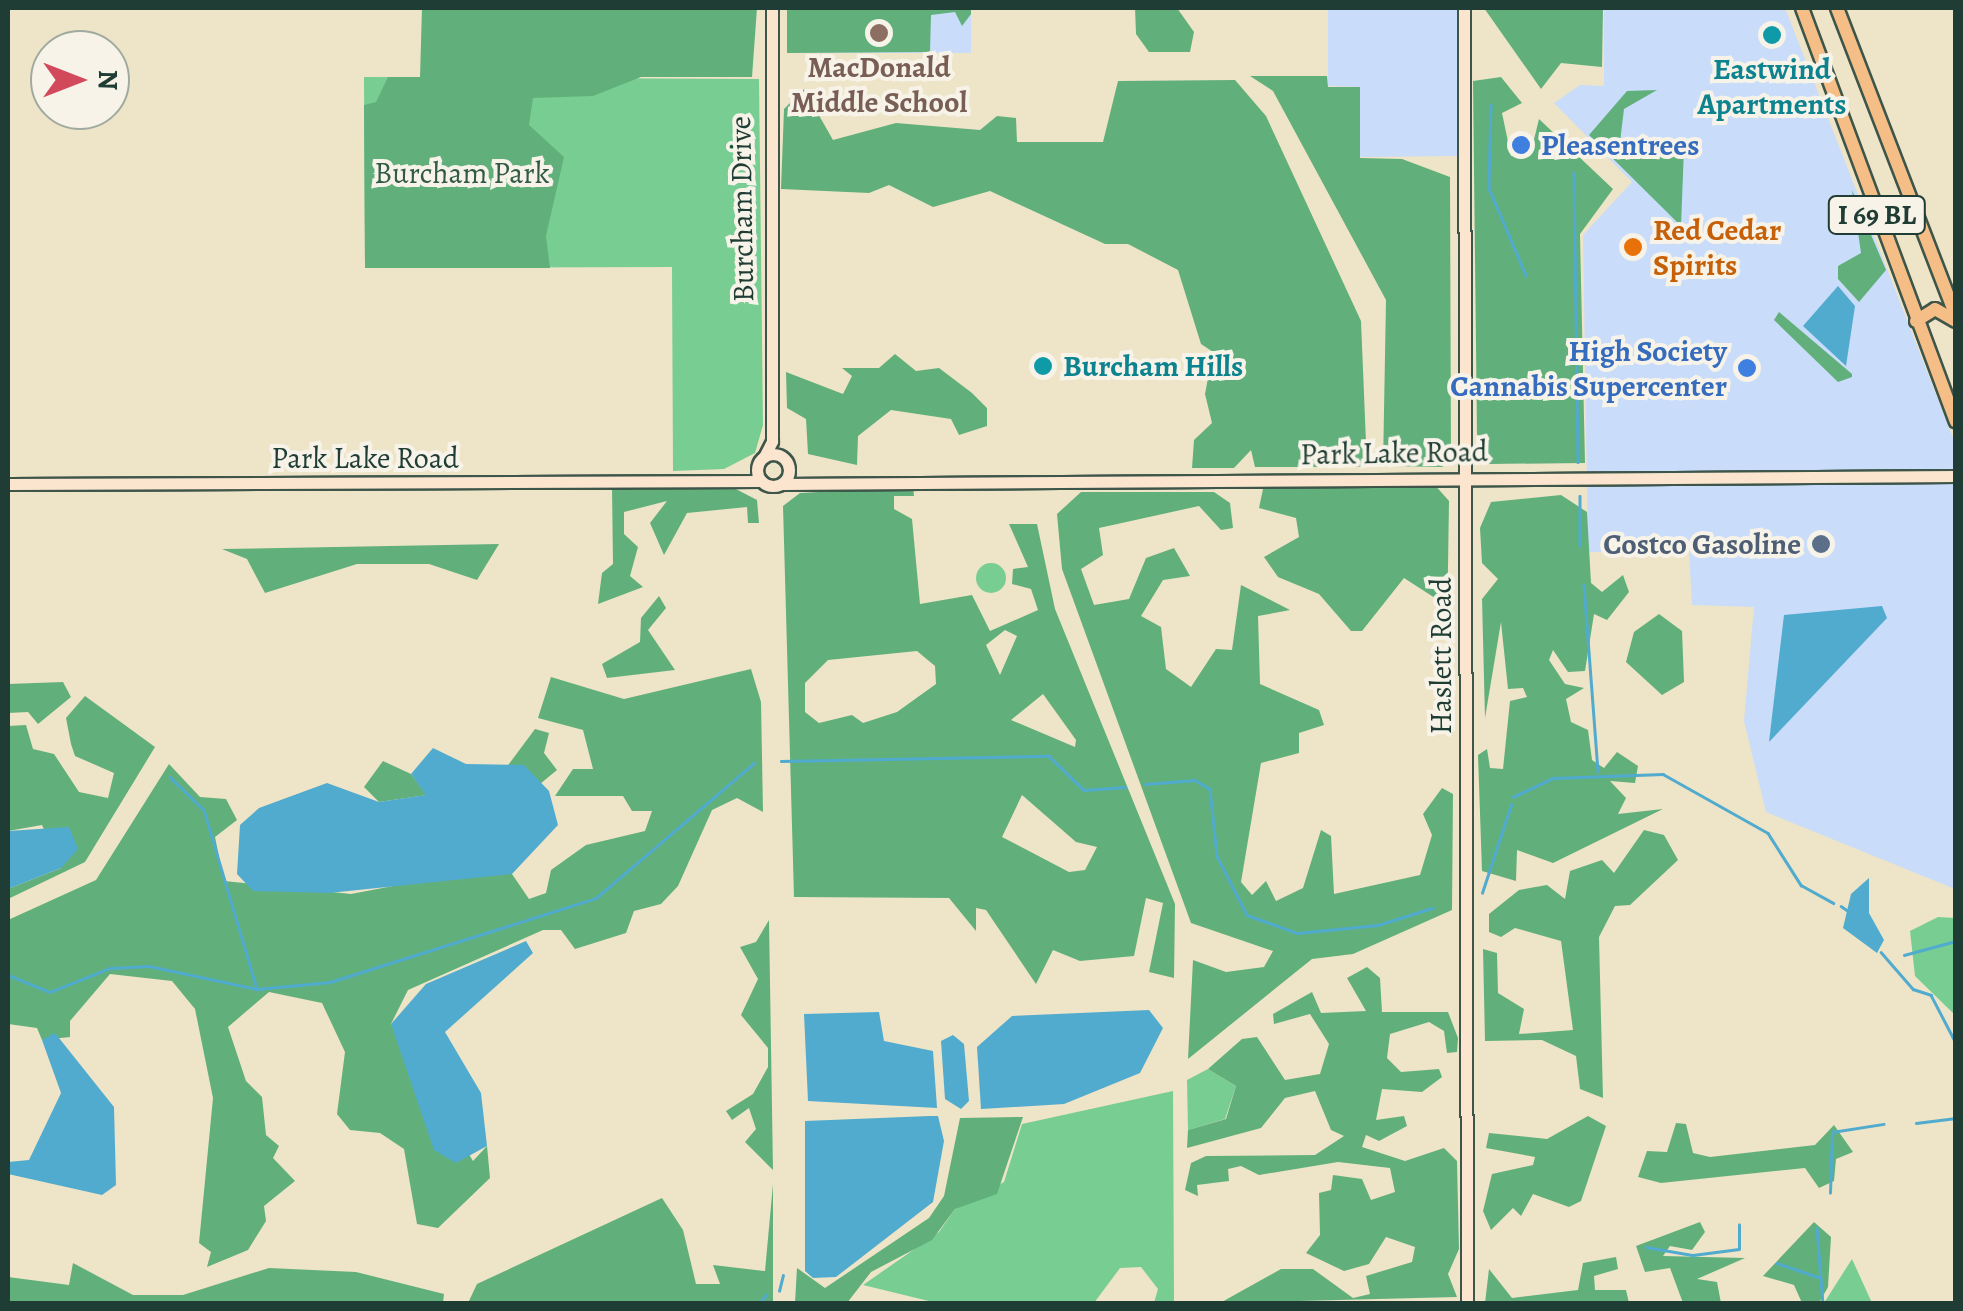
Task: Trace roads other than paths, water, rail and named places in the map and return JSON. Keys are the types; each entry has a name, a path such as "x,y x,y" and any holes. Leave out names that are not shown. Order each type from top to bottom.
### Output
{"main road":[{"name":"I 69 BL","path":"1802,8 1956,420"},
{"name":"I 69 BL","path":"1837,8 1956,318"},
{"path":"1916,321 1934,309 1956,318"}],"street":[{"name":"Burcham Drive","path":"761,480 771,410 772,8"},
{"name":"Haslett Road","path":"1464,8 1468,1304"},
{"name":"Burcham Drive","path":"771,410 787,462"},
{"name":"Park Lake Road","path":"723,479 762,459 787,462 834,480"},
{"path":"782,484 787,462"},
{"name":"Park Lake Road","path":"8,484 723,479 782,484 834,480 1956,476"}],"water":[{"path":"1838,286 1855,306 1846,366 1803,326"},
{"path":"1882,606 1887,618 1769,742 1784,615"},
{"path":"433,748 466,764 524,765 549,791 558,825 512,874 329,893 253,891 237,874 240,825 259,808 327,783 379,802 426,795 411,774"},
{"path":"69,827 78,849 61,868 8,889 8,831"},
{"path":"1869,878 1869,913 1884,940 1877,953 1843,928 1851,894"},
{"path":"526,941 533,953 445,1032 481,1093 487,1146 456,1163 434,1150 391,1024 426,984"},
{"path":"1149,1010 1163,1028 1140,1073 1064,1104 981,1109 977,1047 1012,1016"},
{"path":"879,1012 884,1041 933,1051 937,1108 808,1101 804,1014"},
{"path":"55,1033 114,1107 116,1185 102,1195 8,1174 8,1162 29,1160 61,1093 42,1040"},
{"path":"953,1035 964,1044 969,1101 961,1109 945,1099 941,1041"},
{"path":"938,1116 944,1141 933,1202 836,1277 813,1278 805,1271 805,1121"}],"waterway":[{"path":"1491,105 1489,188 1526,275"},
{"path":"1574,173 1578,462"},
{"path":"1580,496 1580,545"},
{"path":"1584,585 1598,771"},
{"path":"781,761 1049,756 1084,790 1125,787"},
{"path":"8,975 50,992 110,968 149,966 257,989 330,982 596,898 754,763"},
{"path":"1513,797 1553,778 1663,774 1768,833 1801,885 1833,903"},
{"path":"170,777 204,810 257,989"},
{"path":"1145,784 1195,780 1210,789 1217,856 1247,915 1297,933 1378,925 1432,908"},
{"path":"1482,893 1511,805"},
{"path":"1841,906 1847,910"},
{"path":"1904,955 1956,941"},
{"path":"1881,952 1913,989 1931,995 1956,1043"},
{"path":"1916,1123 1956,1118"},
{"path":"1830,1193 1832,1132 1883,1124"},
{"path":"1646,1247 1693,1255 1739,1249 1739,1225"},
{"path":"1817,1228 1823,1304"},
{"path":"1777,1263 1821,1278"},
{"path":"779,1291 783,1275"},
{"path":"689,1304 759,1303 766,1295"},
{"path":"567,1304 619,1304"}],"place":[{"name":"MacDonald Middle School","path":"879,33"},
{"name":"Eastwind Apartments","path":"1772,35"},
{"name":"Pleasentrees","path":"1521,145"},
{"name":"Red Cedar Spirits","path":"1633,247"},
{"name":"Burcham Hills","path":"1043,366"},
{"name":"High Society Cannabis Supercenter","path":"1747,368"},
{"name":"Costco Gasoline","path":"1821,544"}],"park label":[{"name":"Burcham Park","path":"462,173"}]}
